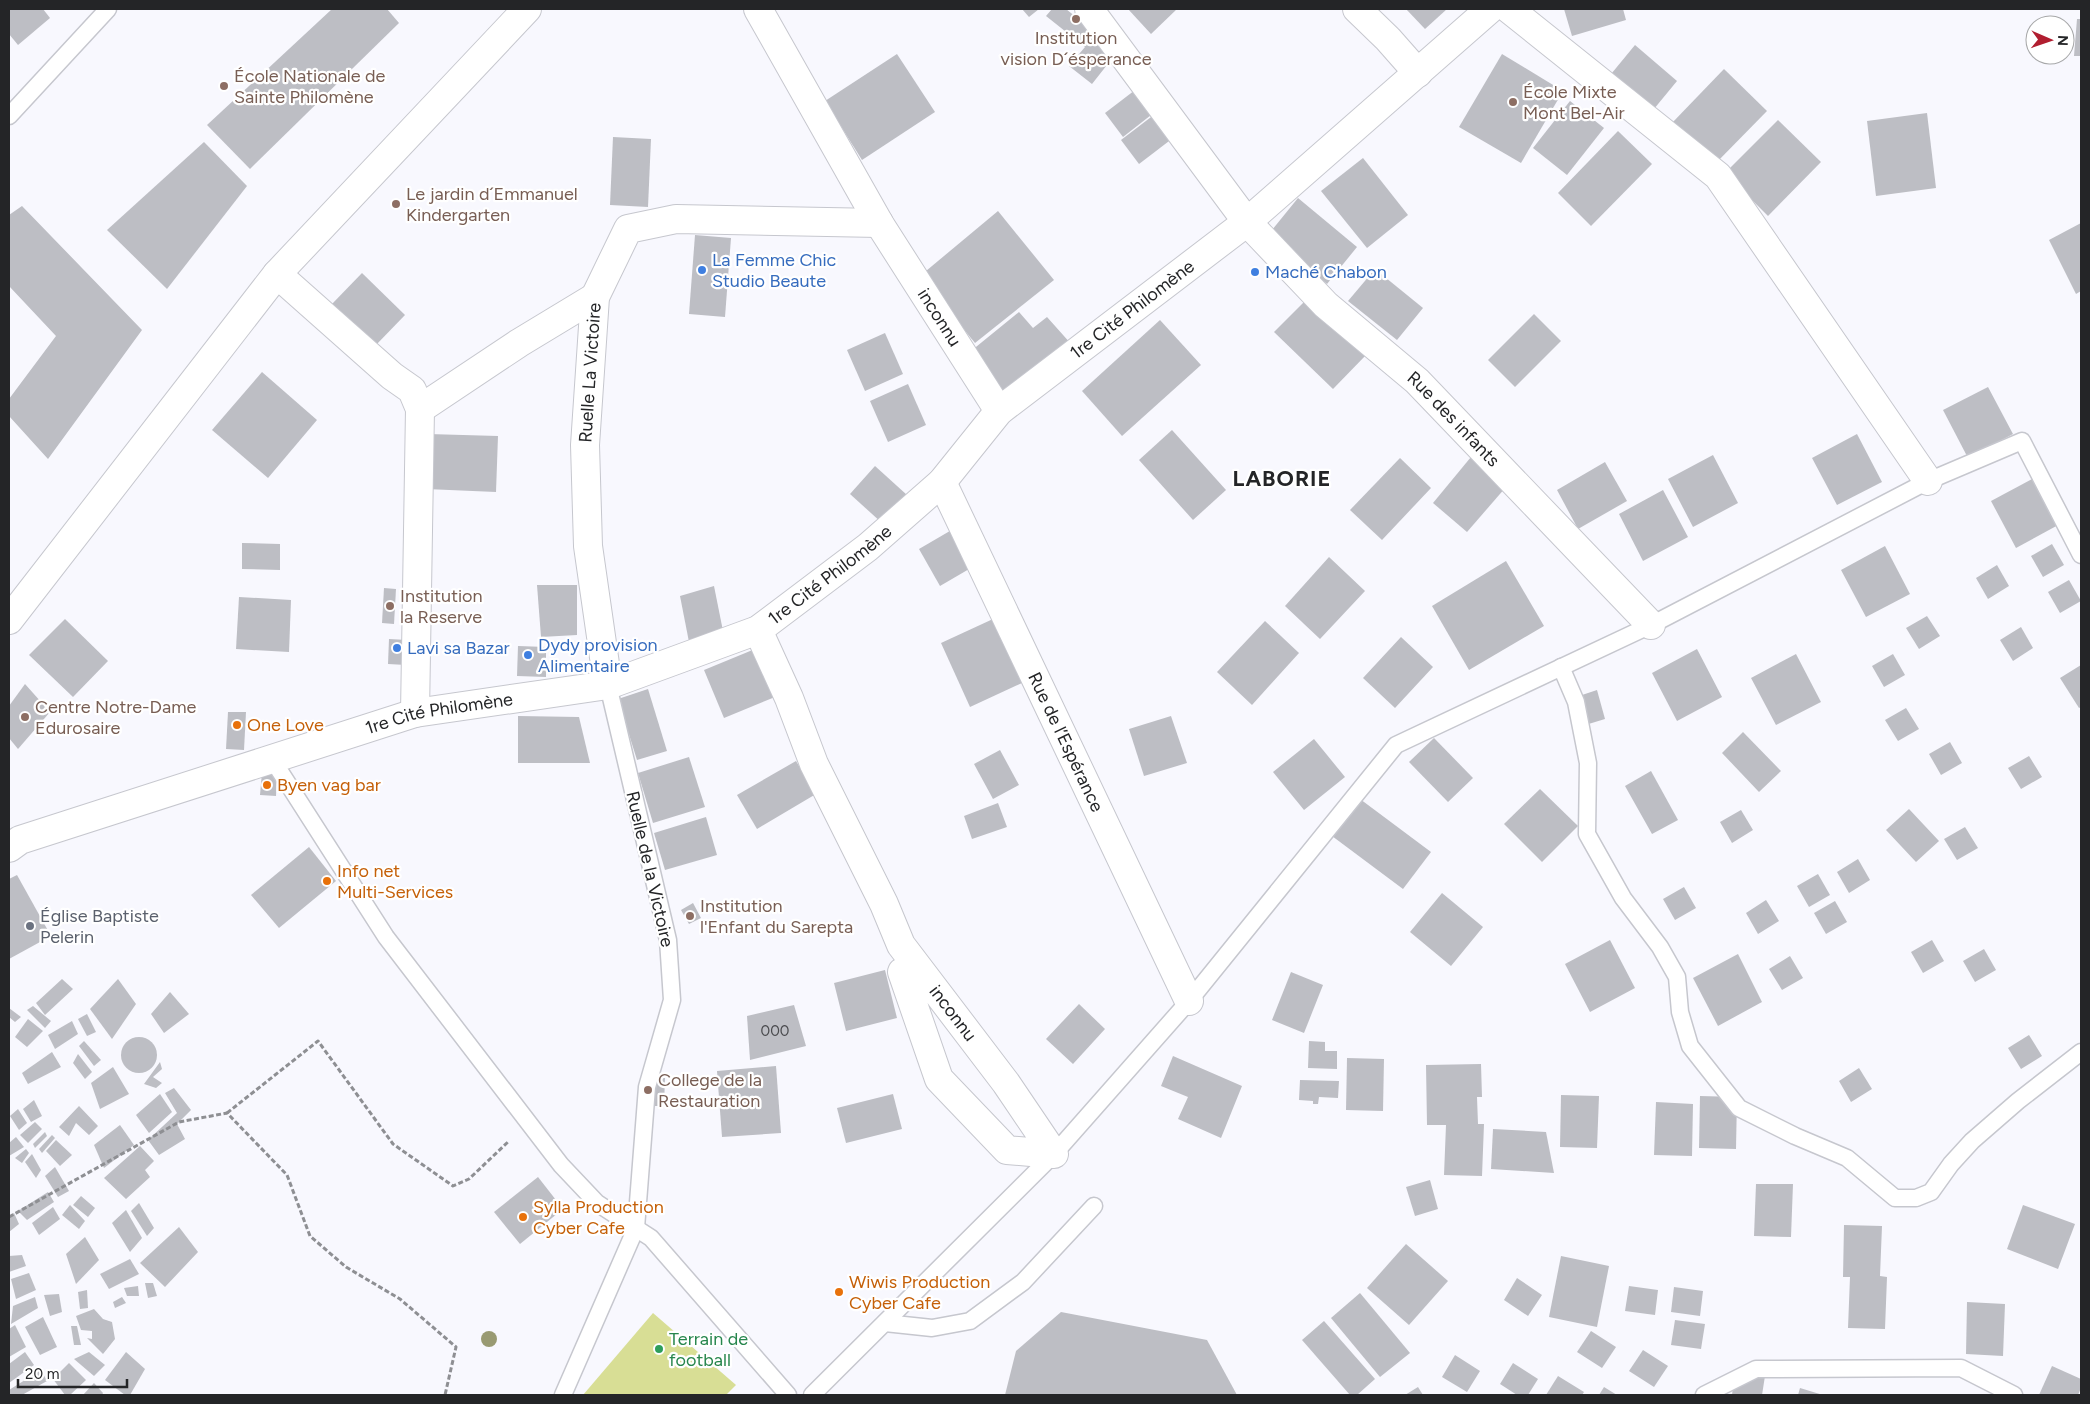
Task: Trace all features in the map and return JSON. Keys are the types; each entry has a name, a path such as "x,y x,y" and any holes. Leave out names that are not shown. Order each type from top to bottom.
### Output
{"street":[{"path":"9,620 277,274 527,9"},
{"name":"inconnu","path":"758,9 879,223 999,411"},
{"name":"Rue des infants","path":"1089,9 1247,222 1326,305 1417,381 1651,625"},
{"path":"1357,9 1388,39 1418,73"},
{"name":"1re Cité Philomène","path":"9,848 20,840 416,713 608,685 758,630 868,547 942,482 999,411 1247,222 1490,9"},
{"path":"1509,9 1718,176 1928,482"},
{"name":"Ruelle La Victoire","path":"608,685 588,546 585,445 594,297 628,229 676,219 879,223"},
{"path":"277,274 392,376 412,390 420,409 416,713"},
{"path":"420,409 518,343 594,297"},
{"name":"Rue de l’Espérance","path":"942,482 1189,1001"},
{"name":"inconnu","path":"758,630 789,698 814,764 884,904 902,946 1006,1083 1054,1154"},
{"name":"inconnu","path":"902,972 939,1079 1007,1150 1054,1154"}],"lane":[{"path":"9,116 108,9"},
{"path":"812,1395 1054,1154 1189,1001 1396,745 1651,625 1928,482 2022,441 2081,555"},
{"path":"1561,667 1576,702 1588,763 1588,834 1623,898 1660,947 1678,977 1680,1012 1690,1046 1739,1108 1795,1136 1847,1158 1895,1198 1916,1198 1931,1192 1951,1164 1972,1141 2018,1101 2081,1052"},
{"name":"Ruelle de la Victoire","path":"563,1395 636,1228 647,1087 672,1000 668,940 608,685"},
{"path":"272,759 386,937 561,1165 597,1203 651,1238 788,1395"},
{"path":"885,1323 932,1328 970,1321 1023,1282 1094,1206"},
{"path":"1704,1395 1756,1369 1961,1368 2014,1395"}],"path":[{"path":"9,1217 179,1122 227,1113 318,1041 393,1144 453,1186 469,1179 517,1132 526,1120"},
{"path":"227,1113 287,1175 310,1236 346,1267 400,1299 456,1347 445,1395"}],"green space":[{"name":"Terrain de football","path":"653,1313 736,1385 726,1395 583,1395"}],"building":[{"path":"9,9 43,9 50,18 18,45 9,34"},
{"path":"332,9 387,9 399,23 250,169 207,125"},
{"path":"1022,9 1039,9 1029,17"},
{"path":"1052,9 1066,9 1118,51 1092,84 1069,66 1085,47 1046,16"},
{"path":"1128,9 1177,9 1151,34"},
{"path":"1406,9 1447,9 1425,29"},
{"path":"1564,9 1623,9 1626,20 1572,36"},
{"path":"2077,19 2081,19 2081,56 2075,56"},
{"path":"1635,45 1677,81 1649,115 1607,79"},
{"path":"897,54 935,112 862,160 825,101"},
{"path":"1502,54 1563,91 1521,163 1459,127"},
{"path":"1724,69 1767,111 1714,165 1672,123"},
{"path":"1143,84 1160,108 1123,137 1105,113"},
{"path":"1570,101 1604,128 1567,175 1533,148"},
{"path":"1159,111 1177,135 1139,164 1121,140"},
{"path":"1927,113 1936,188 1876,196 1867,121"},
{"path":"1778,120 1821,162 1768,216 1725,173"},
{"path":"1618,131 1652,164 1591,226 1558,193"},
{"path":"613,137 651,139 648,207 610,205"},
{"path":"204,142 247,186 167,289 107,230"},
{"path":"1363,158 1408,215 1367,248 1321,191"},
{"path":"1298,198 1357,247 1327,284 1268,235"},
{"path":"22,206 142,330 48,459 9,416 9,399 56,336 9,286 9,215"},
{"path":"998,211 1054,280 975,343 920,276"},
{"path":"2081,223 2081,291 2076,294 2049,240"},
{"path":"695,235 731,238 725,317 689,314"},
{"path":"1375,269 1423,308 1397,340 1348,301"},
{"path":"362,273 405,315 374,347 331,305"},
{"path":"1309,297 1367,354 1333,389 1274,332"},
{"path":"1019,312 1033,328 1047,317 1072,345 1004,393 971,351"},
{"path":"1534,314 1561,341 1515,387 1488,360"},
{"path":"1160,320 1201,365 1122,436 1082,391"},
{"path":"885,333 903,374 865,391 847,350"},
{"path":"262,372 317,420 268,478 212,430"},
{"path":"908,384 926,425 888,442 870,401"},
{"path":"1988,387 2013,434 1968,458 1943,410"},
{"path":"1172,430 1226,490 1193,520 1139,460"},
{"path":"428,434 498,436 496,492 426,489"},
{"path":"1857,434 1882,482 1837,505 1812,458"},
{"path":"1713,455 1738,503 1693,527 1668,479"},
{"path":"1471,457 1506,487 1467,532 1433,503"},
{"path":"1400,458 1431,488 1382,540 1350,510"},
{"path":"1605,462 1627,501 1578,529 1557,490"},
{"path":"875,466 907,495 882,523 850,494"},
{"path":"2036,477 2060,524 2016,548 1991,501"},
{"path":"1663,490 1688,537 1643,561 1619,514"},
{"path":"955,528 976,565 940,586 919,549"},
{"path":"242,543 280,544 280,570 242,569"},
{"path":"2052,544 2064,565 2043,577 2031,556"},
{"path":"1885,546 1910,594 1866,617 1841,570"},
{"path":"1329,557 1365,591 1320,639 1285,606"},
{"path":"1506,561 1544,626 1469,670 1432,606"},
{"path":"1997,565 2009,586 1988,599 1976,578"},
{"path":"2069,580 2081,601 2060,613 2048,592"},
{"path":"537,585 577,585 577,635 541,637"},
{"path":"714,586 723,631 689,642 680,596"},
{"path":"384,588 396,589 394,624 382,623"},
{"path":"239,597 291,600 289,652 236,649"},
{"path":"1927,616 1940,636 1919,649 1906,628"},
{"path":"65,619 108,661 73,697 29,655"},
{"path":"993,619 1022,683 970,707 941,643"},
{"path":"1265,621 1299,653 1252,705 1217,672"},
{"path":"2021,627 2033,648 2013,661 2000,640"},
{"path":"1401,637 1433,667 1395,708 1363,678"},
{"path":"389,639 407,640 406,665 388,664"},
{"path":"518,646 546,647 546,677 517,676"},
{"path":"755,649 775,697 724,718 704,670"},
{"path":"1697,649 1722,697 1677,721 1652,673"},
{"path":"1796,654 1821,702 1776,725 1751,678"},
{"path":"1893,654 1905,675 1884,687 1872,666"},
{"path":"2081,665 2081,707 2079,708 2060,678"},
{"path":"25,684 50,712 18,749 9,738 9,706"},
{"path":"648,689 667,751 637,760 618,699"},
{"path":"1597,690 1605,719 1582,726 1573,698"},
{"path":"1906,708 1919,729 1898,741 1885,720"},
{"path":"228,712 246,712 244,750 226,749"},
{"path":"518,716 579,717 590,763 518,763"},
{"path":"1171,716 1187,763 1144,776 1129,729"},
{"path":"1743,732 1781,771 1759,792 1722,753"},
{"path":"1434,738 1473,778 1448,802 1409,762"},
{"path":"1314,739 1345,777 1304,810 1273,772"},
{"path":"1950,742 1962,763 1941,775 1929,754"},
{"path":"1000,750 1019,785 993,799 974,764"},
{"path":"2029,756 2042,777 2021,789 2008,768"},
{"path":"689,757 705,807 653,823 638,773"},
{"path":"796,761 816,794 757,829 737,795"},
{"path":"1651,771 1678,820 1652,834 1625,786"},
{"path":"262,772 277,773 276,796 260,795"},
{"path":"1540,789 1578,826 1542,862 1504,824"},
{"path":"1360,799 1431,852 1403,889 1332,836"},
{"path":"998,803 1007,827 972,839 964,816"},
{"path":"1909,809 1939,841 1916,862 1886,830"},
{"path":"1741,810 1753,830 1732,843 1720,822"},
{"path":"706,817 717,855 665,870 654,833"},
{"path":"1965,827 1978,848 1957,860 1944,839"},
{"path":"309,847 336,881 279,928 251,895"},
{"path":"1858,859 1870,880 1849,893 1837,872"},
{"path":"1818,874 1830,895 1809,907 1797,886"},
{"path":"17,875 51,936 9,959 9,879"},
{"path":"1684,887 1696,908 1675,920 1663,899"},
{"path":"1442,893 1483,927 1451,966 1410,932"},
{"path":"1766,900 1779,921 1758,934 1746,913"},
{"path":"1835,901 1847,922 1826,934 1814,913"},
{"path":"693,903 701,918 689,924 681,910"},
{"path":"1610,940 1635,988 1590,1012 1565,964"},
{"path":"1932,940 1944,961 1923,973 1911,952"},
{"path":"1984,949 1996,970 1975,982 1963,961"},
{"path":"1738,954 1762,1002 1718,1026 1693,978"},
{"path":"1790,956 1803,978 1782,990 1769,969"},
{"path":"885,970 897,1018 846,1031 834,983"},
{"path":"1291,972 1323,985 1304,1033 1272,1020"},
{"path":"62,979 73,989 45,1015 36,1003"},
{"path":"118,979 136,1004 112,1039 90,1009"},
{"path":"170,992 189,1014 164,1033 151,1014"},
{"path":"1079,1004 1105,1029 1073,1064 1046,1039"},
{"path":"794,1005 806,1046 750,1060 747,1016"},
{"path":"33,1006 51,1021 45,1028 27,1010"},
{"path":"9,1008 21,1017 15,1022 9,1017"},
{"path":"87,1014 96,1032 87,1036 78,1019"},
{"path":"28,1019 43,1031 27,1047 15,1037"},
{"path":"72,1021 78,1034 55,1049 48,1035"},
{"path":"2029,1035 2042,1056 2021,1069 2008,1048"},
{"path":"139,1037 151,1043 157,1055 151,1067 139,1073 127,1067 121,1055 127,1043"},
{"path":"84,1041 101,1060 94,1066 79,1046"},
{"path":"1309,1041 1325,1042 1325,1051 1337,1051 1337,1069 1308,1068"},
{"path":"52,1052 61,1067 28,1084 22,1073"},
{"path":"78,1054 92,1072 85,1079 73,1063"},
{"path":"1173,1056 1242,1086 1221,1138 1178,1119 1188,1097 1161,1086"},
{"path":"1347,1058 1384,1059 1383,1111 1346,1110"},
{"path":"160,1062 162,1069 153,1077 162,1083 156,1088 144,1084"},
{"path":"1481,1064 1482,1097 1477,1097 1478,1124 1484,1124 1482,1176 1444,1175 1446,1125 1427,1125 1426,1065"},
{"path":"776,1066 781,1133 722,1137 717,1071"},
{"path":"113,1067 129,1094 100,1109 91,1083"},
{"path":"1859,1068 1872,1089 1851,1102 1839,1081"},
{"path":"653,1078 665,1078 664,1106 652,1106"},
{"path":"1300,1080 1339,1081 1338,1098 1319,1097 1318,1104 1313,1104 1313,1101 1299,1100"},
{"path":"174,1088 191,1110 177,1124 185,1139 159,1155 148,1140 177,1113 165,1093"},
{"path":"160,1094 172,1112 149,1133 136,1115"},
{"path":"893,1094 902,1129 846,1143 837,1108"},
{"path":"1561,1095 1599,1096 1597,1148 1560,1147"},
{"path":"1700,1096 1737,1097 1736,1149 1699,1148"},
{"path":"34,1100 42,1116 31,1122 23,1109"},
{"path":"1656,1102 1693,1104 1692,1156 1654,1155"},
{"path":"79,1106 98,1126 89,1135 76,1123 69,1136 59,1127"},
{"path":"18,1109 27,1123 19,1130 10,1116"},
{"path":"35,1122 42,1129 28,1143 20,1135"},
{"path":"120,1125 134,1145 104,1168 94,1145"},
{"path":"1493,1129 1546,1132 1554,1173 1491,1169"},
{"path":"45,1132 47,1136 35,1148 33,1144"},
{"path":"52,1135 55,1138 42,1153 39,1149"},
{"path":"16,1137 24,1147 9,1156 9,1143"},
{"path":"56,1140 72,1155 60,1166 46,1151"},
{"path":"140,1146 154,1161 145,1170 150,1177 126,1199 104,1178"},
{"path":"26,1149 29,1153 22,1163 15,1158"},
{"path":"32,1154 41,1170 36,1178 25,1162"},
{"path":"55,1167 69,1191 58,1197 45,1176"},
{"path":"538,1177 563,1209 520,1244 494,1212"},
{"path":"1430,1180 1438,1209 1415,1216 1406,1187"},
{"path":"1756,1184 1793,1184 1791,1237 1754,1236"},
{"path":"48,1192 54,1202 27,1220 18,1211"},
{"path":"81,1196 95,1208 88,1217 73,1205"},
{"path":"139,1203 154,1228 147,1236 131,1211"},
{"path":"70,1205 85,1221 79,1229 62,1215"},
{"path":"2023,1205 2075,1224 2058,1269 2007,1249"},
{"path":"53,1207 60,1219 39,1235 32,1223"},
{"path":"126,1210 142,1238 130,1252 112,1223"},
{"path":"14,1213 19,1224 9,1232 9,1216"},
{"path":"1844,1225 1882,1226 1880,1276 1887,1277 1885,1329 1848,1328 1850,1277 1843,1277"},
{"path":"179,1227 198,1252 165,1287 140,1263"},
{"path":"85,1237 99,1260 76,1284 66,1254"},
{"path":"1406,1244 1448,1281 1409,1325 1367,1288"},
{"path":"22,1255 26,1266 9,1272 9,1256"},
{"path":"1561,1256 1609,1266 1597,1327 1549,1317"},
{"path":"130,1259 139,1274 109,1289 100,1274"},
{"path":"29,1273 36,1290 16,1299 11,1279"},
{"path":"1517,1278 1542,1295 1528,1316 1504,1300"},
{"path":"145,1283 153,1283 157,1296 148,1298"},
{"path":"138,1286 139,1296 127,1296 124,1288"},
{"path":"1629,1286 1658,1290 1655,1315 1625,1311"},
{"path":"1674,1287 1703,1291 1700,1316 1671,1312"},
{"path":"87,1290 88,1308 80,1309 78,1292"},
{"path":"1360,1293 1410,1353 1380,1377 1331,1318"},
{"path":"59,1294 62,1312 50,1316 44,1295"},
{"path":"35,1297 38,1308 11,1324 13,1306"},
{"path":"122,1297 126,1303 115,1308 113,1302"},
{"path":"1967,1302 2005,1304 2003,1356 1966,1354"},
{"path":"94,1309 103,1319 112,1322 115,1339 103,1354 87,1338 92,1339 92,1331 81,1330 76,1316"},
{"path":"1061,1312 1207,1340 1237,1395 1005,1395 1016,1351"},
{"path":"43,1317 57,1347 40,1355 25,1327"},
{"path":"1675,1320 1705,1324 1701,1349 1671,1345"},
{"path":"1324,1321 1375,1379 1357,1395 1350,1395 1302,1340"},
{"path":"15,1325 26,1347 9,1357 9,1329"},
{"path":"71,1326 77,1326 81,1345 74,1345"},
{"path":"1591,1331 1616,1347 1602,1368 1577,1352"},
{"path":"1643,1350 1668,1366 1654,1387 1629,1371"},
{"path":"25,1352 34,1365 9,1383 9,1364"},
{"path":"89,1352 105,1365 94,1376 74,1359"},
{"path":"126,1352 145,1369 130,1395 125,1395 105,1380"},
{"path":"1455,1355 1480,1371 1467,1392 1442,1377"},
{"path":"69,1363 86,1380 70,1395 65,1395 53,1379"},
{"path":"1513,1363 1538,1379 1528,1395 1517,1395 1500,1384"},
{"path":"2052,1366 2081,1379 2081,1388 2078,1395 2039,1395"},
{"path":"41,1370 47,1381 22,1395 9,1395 9,1390"},
{"path":"1735,1372 1765,1376 1762,1395 1732,1395"},
{"path":"1558,1376 1584,1392 1582,1395 1546,1395"},
{"path":"94,1383 103,1393 102,1395 83,1395"},
{"path":"1418,1387 1423,1395 1405,1395"},
{"path":"1604,1387 1617,1395 1599,1395"},
{"path":"1800,1388 1823,1395 1798,1395"}],"place":[{"name":"Institution vision D´ésperance","path":"1076,19"},
{"name":"École Nationale de Sainte Philomène","path":"224,86"},
{"name":"École Mixte Mont Bel-Air","path":"1513,102"},
{"name":"Le jardin d´Emmanuel Kindergarten","path":"396,204"},
{"name":"La Femme Chic Studio Beaute","path":"702,270"},
{"name":"Maché Chabon","path":"1255,272"},
{"name":"Institution la Reserve","path":"390,606"},
{"name":"Lavi sa Bazar","path":"397,648"},
{"name":"Dydy provision Alimentaire","path":"528,655"},
{"name":"Centre Notre-Dame Edurosaire","path":"25,717"},
{"name":"One Love","path":"237,725"},
{"name":"Byen vag bar","path":"267,785"},
{"name":"Info net Multi-Services","path":"327,881"},
{"name":"Institution l'Enfant du Sarepta","path":"690,916"},
{"name":"Église Baptiste Pelerin","path":"30,926"},
{"name":"College de la Restauration","path":"648,1090"},
{"name":"Sylla Production Cyber Cafe","path":"523,1217"},
{"name":"Wiwis Production Cyber Cafe","path":"839,1292"},
{"name":"Terrain de football","path":"659,1349"}],"district":[{"name":"LABORIE","path":"1282,478"}]}
